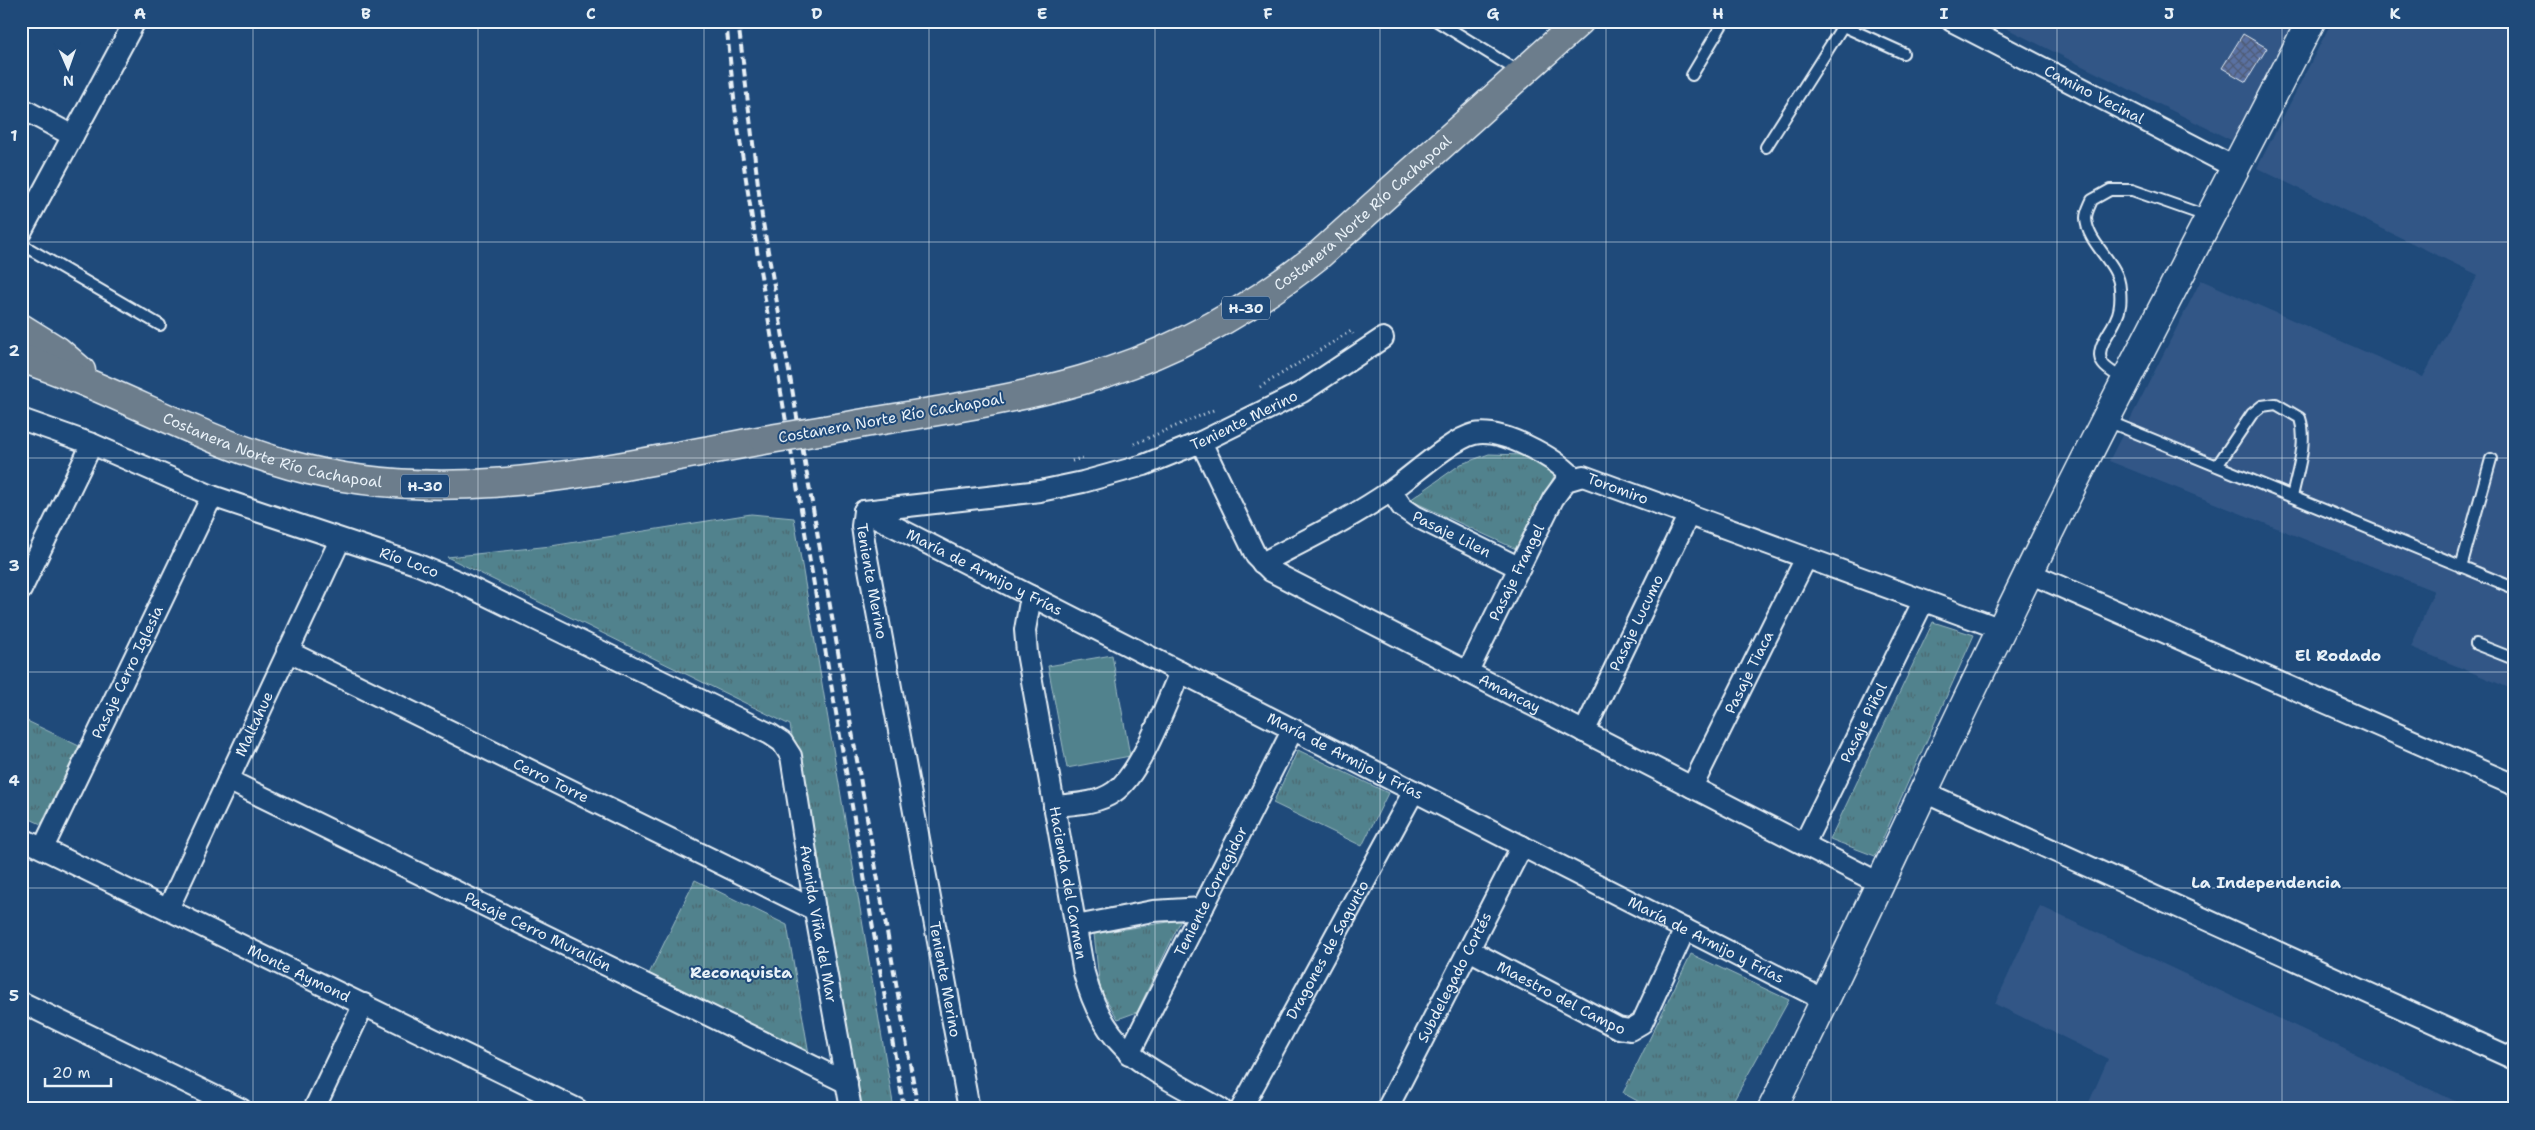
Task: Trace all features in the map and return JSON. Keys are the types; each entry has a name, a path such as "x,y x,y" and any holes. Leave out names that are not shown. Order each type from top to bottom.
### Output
{"main road":[{"name":"Costanera Norte Río Cachapoal","path":"21,358 100,387 258,455 325,474 394,484 465,485 555,477 825,430 1059,386 1143,359 1219,324 1288,280 1327,249 1580,21"},
{"path":"1772,1109 1826,1001 2001,629 2105,420 2311,21"},
{"name":"Costanera Norte Río Cachapoal","path":"21,328 58,351 100,387"}],"street":[{"path":"21,232 135,21"},
{"name":"Camino Vecinal","path":"1952,21 2236,168"},
{"path":"21,108 73,136"},
{"name":"Teniente Merino","path":"969,1109 865,547 862,526 864,512 1040,491 1083,482 1144,465 1201,442 1302,392 1375,343"},
{"name":"Río Loco","path":"21,419 92,444 212,496 408,561 457,581 770,734 782,742"},
{"name":"Toromiro","path":"1262,563 1391,491 1457,442 1473,434 1494,434 1510,439 1558,462 1573,477 1594,478 1923,602 2001,629"},
{"name":"Amancay","path":"1201,442 1250,544 1262,563 1280,577 1881,884"},
{"path":"21,590 92,444"},
{"name":"Pasaje Frangel","path":"1467,673 1553,499 1561,486 1573,477"},
{"name":"Pasaje Lilen","path":"1391,491 1402,507 1415,516 1520,568"},
{"name":"Pasaje Cerro Iglesia","path":"43,848 212,496"},
{"name":"María de Armijo y Frías","path":"864,512 1826,1001"},
{"name":"Pasaje Lucumo","path":"1584,732 1689,514"},
{"name":"Maltahue","path":"168,909 286,651 340,540"},
{"name":"Pasaje Tiaca","path":"1692,787 1806,558"},
{"path":"2029,573 2514,784"},
{"name":"Hacienda del Carmen","path":"1031,596 1026,614 1025,642 1084,973 1095,1008 1109,1032 1129,1054 1221,1109"},
{"name":"Pasaje Piñol","path":"1804,844 1923,602"},
{"name":"Cerro Torre","path":"286,651 815,910"},
{"path":"1054,806 1093,802 1114,792 1133,773 1180,672"},
{"name":"Teniente Corregidor","path":"1129,1054 1293,729"},
{"name":"Avenida Viña del Mar","path":"782,742 791,756 815,910 851,1109"},
{"name":"Pasaje Cerro Murallón","path":"228,780 847,1083"},
{"name":"Dragones de Sagunto","path":"1241,1109 1414,791"},
{"path":"1924,792 2514,1059"},
{"name":"Monte Aymond","path":"21,838 577,1109"},
{"name":"Subdelegado Cortés","path":"1387,1109 1522,846"},
{"path":"1076,926 1153,912 1203,908"},
{"name":"Maestro del Campo","path":"1469,950 1618,1028 1630,1030 1642,1023 1685,929"},
{"path":"21,1002 241,1109"},
{"path":"314,1109 364,1004"}],"lane":[{"path":"1437,21 1522,74"},
{"path":"1692,75 1724,21"},
{"path":"1832,21 1844,24 1903,53"},
{"path":"1766,147 1844,24"},
{"path":"2125,381 2103,364 2100,357 2100,349 2117,318 2121,304 2120,286 2114,269 2090,231 2086,218 2092,200 2110,190 2132,190 2210,217"},
{"path":"21,244 160,325"},
{"path":"2217,466 2252,414 2262,406 2276,404 2300,418 2303,429 2303,442 2292,497"},
{"path":"2105,420 2514,588"},
{"path":"2462,567 2491,459"},
{"path":"2476,644 2514,659"}],"path":[{"path":"1254,391 1351,331 1375,343"},
{"path":"1129,446 1219,408"},
{"path":"1063,463 1091,456"}],"shaded area":[{"path":"1992,21 2294,21 2235,142"},
{"path":"2332,21 2514,21 2514,690 2411,647 2434,591 2109,461 2201,280 2423,377 2478,275 2257,168"},
{"path":"2040,906 2472,1109 2086,1109 2108,1059 1995,1004"}],"green space":[{"path":"1489,454 1523,455 1557,470 1518,550 1410,500 1461,464"},
{"path":"751,514 794,518 894,1109 859,1109 790,725 447,557 551,546"},
{"path":"1933,622 1974,635 1875,856 1830,839"},
{"path":"1112,655 1130,756 1067,768 1048,666"},
{"path":"21,718 79,746 41,824 21,815"},
{"path":"1298,750 1388,793 1362,846 1273,803"},
{"path":"695,880 787,925 809,1054 648,976"},
{"path":"1181,920 1137,1012 1118,1019 1100,989 1094,934"},
{"path":"1691,954 1789,1000 1729,1109 1652,1109 1623,1093"}],"building":[{"path":"2243,34 2267,48 2246,82 2222,68"}],"railway":[{"path":"726,21 735,108 760,270 904,1109"},
{"path":"738,21 762,217 918,1109"}],"district":[{"name":"El Rodado","path":"2338,655"},
{"name":"La Independencia","path":"2266,882"},
{"name":"Reconquista","path":"741,972"}]}
